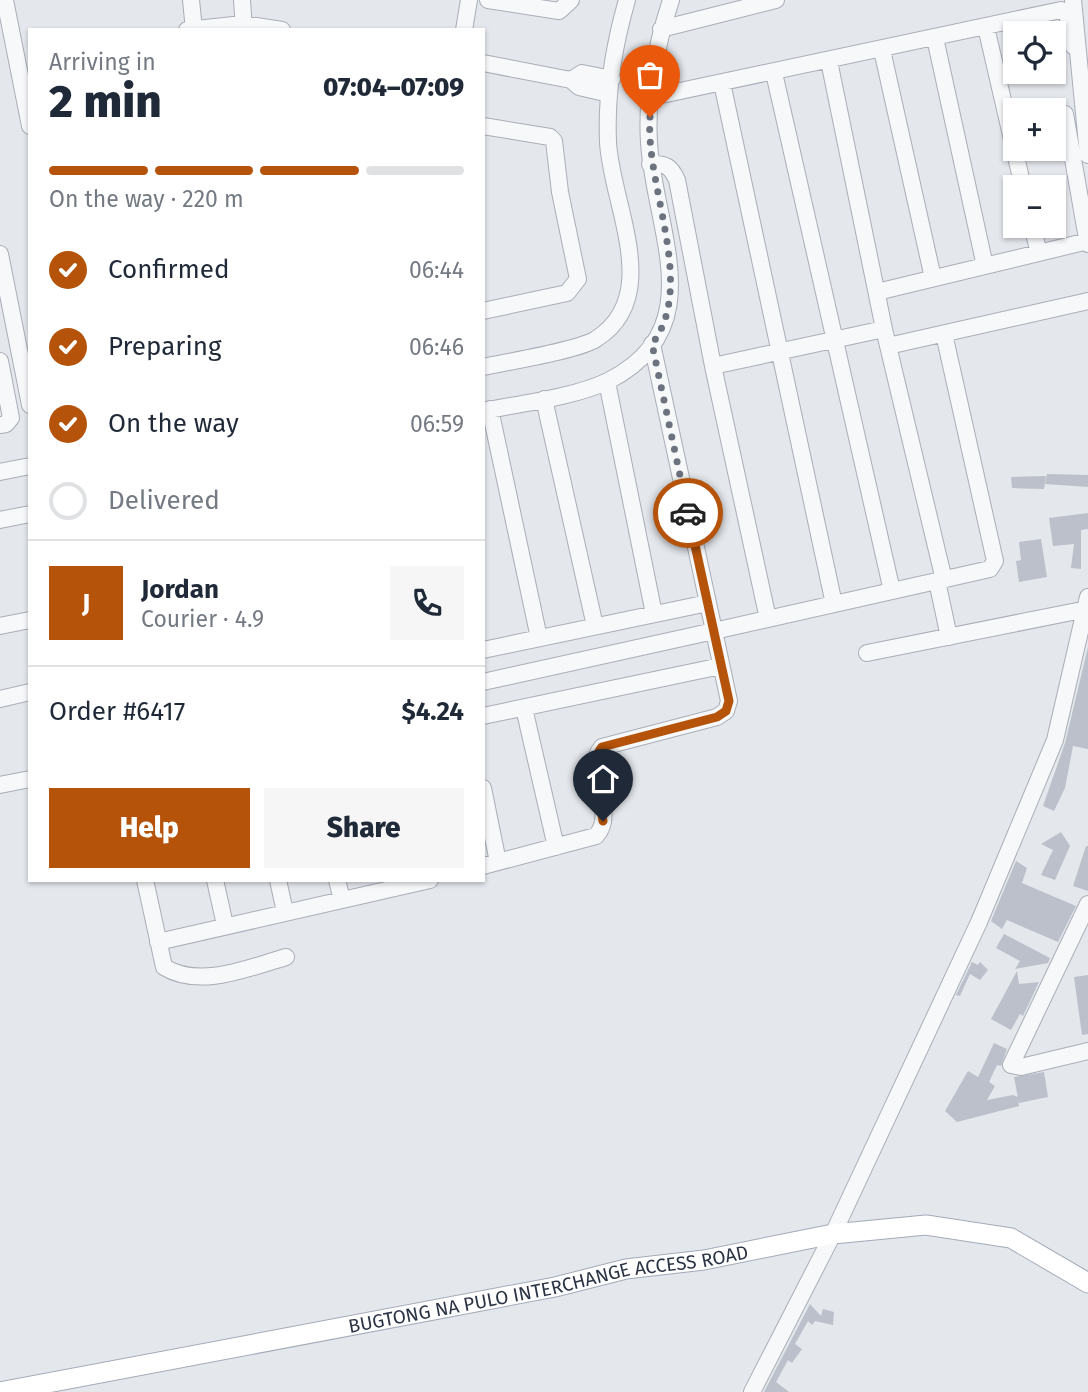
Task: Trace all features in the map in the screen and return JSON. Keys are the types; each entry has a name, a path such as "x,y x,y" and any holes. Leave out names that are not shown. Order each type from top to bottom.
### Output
{"main road":[{"name":"BUGTONG NA PULO INTERCHANGE ACCESS ROAD","path":"0,1392 555,1287 626,1269 704,1260 832,1234 926,1225 1011,1238 1088,1283"}],"street":[{"path":"5,0 23,60 28,107"},
{"path":"191,0 191,28"},
{"path":"218,28 244,27 242,0"},
{"path":"464,28 469,0"},
{"path":"488,0 559,11 570,0"},
{"path":"485,367 594,341 618,321 623,312 631,268 608,145 611,87 627,0"},
{"path":"539,638 487,410 544,399 607,382 647,355 660,334 671,300 672,277 650,164 652,97 662,29 671,0"},
{"path":"662,29 776,0"},
{"path":"1073,0 1088,155"},
{"path":"652,97 1061,10 1068,13 1071,19 1073,46"},
{"path":"986,27 1020,175"},
{"path":"935,38 985,266"},
{"path":"882,50 933,278"},
{"path":"829,61 884,329 941,580 949,637"},
{"path":"485,63 571,80 579,87 611,87"},
{"path":"774,73 892,591"},
{"path":"998,77 1003,76"},
{"path":"722,83 834,604"},
{"path":"877,292 1088,243 1066,120"},
{"path":"485,126 550,137 554,141 560,192 578,279 567,293 485,311"},
{"path":"650,164 662,163 671,168 677,180 713,366 768,619"},
{"path":"1035,238 1038,253"},
{"path":"0,254 28,395"},
{"path":"672,277 695,272"},
{"path":"888,346 1088,301"},
{"path":"713,366 884,329"},
{"path":"485,682 990,569 995,561 944,334"},
{"path":"485,814 490,864 596,836 601,831 603,821 593,766 594,756 602,747 717,717 726,711 729,701 652,344"},
{"path":"0,361 11,418 6,424 0,425"},
{"path":"607,382 654,614"},
{"path":"544,399 595,626"},
{"path":"0,472 28,466"},
{"path":"0,520 28,514"},
{"path":"752,1392 832,1234 979,922 1055,740 1088,597"},
{"path":"485,646 539,638 708,603"},
{"path":"867,653 1077,611"},
{"path":"0,626 28,620"},
{"path":"485,716 721,666"},
{"path":"0,699 28,692"},
{"path":"524,708 556,847"},
{"path":"0,785 28,779"},
{"path":"145,882 164,967 177,975 220,974 286,957"},
{"path":"215,882 225,925"},
{"path":"278,882 285,912"},
{"path":"338,882 342,900"},
{"path":"158,942 416,882"},
{"path":"1088,904 1011,1065 1024,1067 1088,1051"}],"building":[{"path":"1047,474 1088,475 1088,487 1045,484"},
{"path":"1046,476 1044,489 1012,488 1011,477"},
{"path":"1088,513 1088,529 1081,530 1081,569 1071,568 1074,544 1053,546 1049,518"},
{"path":"1041,539 1047,577 1019,582 1016,561 1021,560 1019,542"},
{"path":"1088,647 1088,749 1073,746 1065,788 1054,811 1043,806 1065,743"},
{"path":"1061,832 1070,846 1055,880 1041,875 1053,850 1041,844"},
{"path":"1088,846 1088,891 1073,886"},
{"path":"1016,861 1027,868 1022,883 1076,906 1058,942 1007,920 1002,929 991,921"},
{"path":"1004,934 1050,958 1048,963 1015,969 1020,961 996,948"},
{"path":"972,962 978,965 980,962 988,970 980,980 970,974 960,996 956,995"},
{"path":"1017,971 1019,984 1039,982 1023,1016 1020,1014 1011,1030 991,1019"},
{"path":"1088,975 1088,1034 1082,1035 1074,977"},
{"path":"994,1043 1007,1049 1001,1066 997,1065 989,1082 995,1086 987,1100 1013,1095 1018,1097 1019,1106 957,1122 945,1111 968,1071 978,1077"},
{"path":"1044,1072 1048,1097 1019,1103 1014,1077"},
{"path":"810,1304 821,1316 823,1309 834,1312 833,1325 815,1321 812,1325 808,1321 795,1344 802,1349 792,1363 788,1360 776,1382 789,1392 764,1392"}],"way so far":[{"path":"650,117 650,164 672,277 671,300 660,334 652,344 688,513"}],"route":[{"path":"603,821 593,766 594,756 602,747 717,717 726,711 729,701 688,513"}]}
